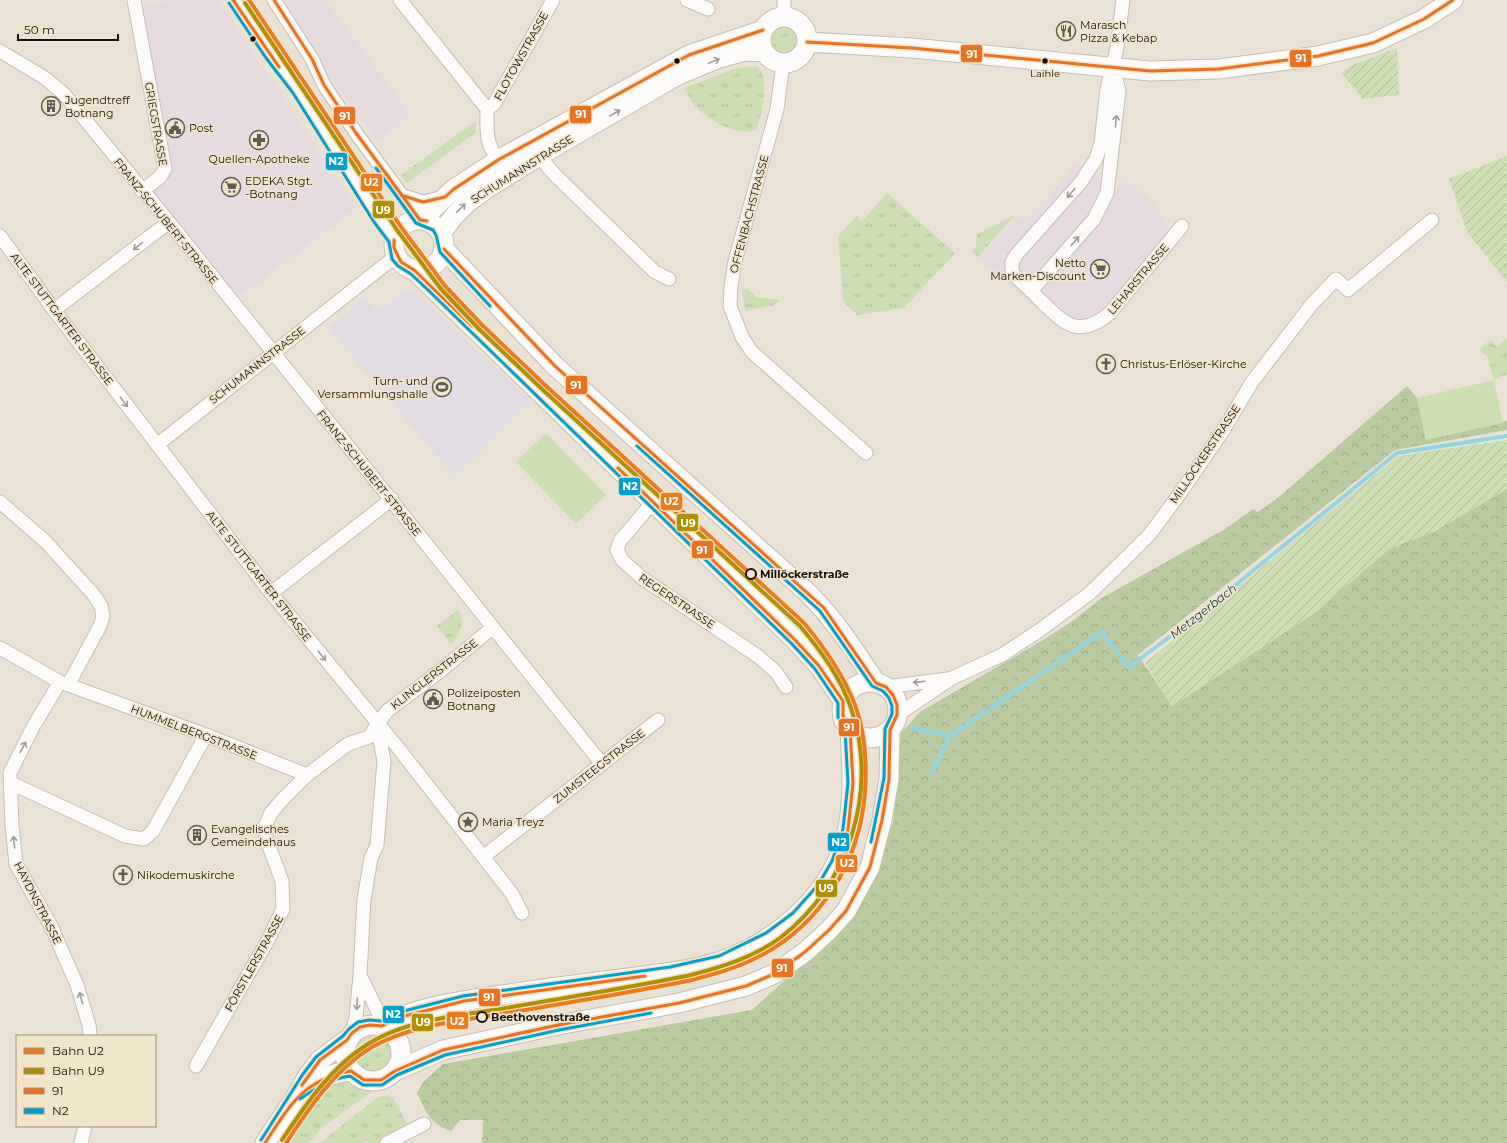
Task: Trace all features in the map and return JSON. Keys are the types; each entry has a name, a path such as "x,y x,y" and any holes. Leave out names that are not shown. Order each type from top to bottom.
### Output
{"main road":[{"path":"1113,66 1150,59 1212,58 1283,52 1315,46 1367,33 1418,10 1432,0"},
{"path":"807,42 912,48 1113,66 1150,71 1219,68 1318,56 1373,43 1424,19 1453,0"},
{"path":"784,8 799,22 807,35 807,42 806,49 797,59 783,63 773,60 764,52 761,37 763,30 784,8"},
{"name":"SCHUMANNSTRASSE","path":"421,220 454,189 498,160 689,54 763,30"},
{"name":"SCHUMANNSTRASSE","path":"443,241 455,215 467,203 540,156 678,76 719,58 745,51 764,52"},
{"path":"350,1037 344,1057 351,1071 364,1080 372,1082 388,1077 395,1071 443,1050 558,1025 679,1002 746,986 774,974 805,952 829,930 846,911 870,867 882,820 889,779 894,722 895,700 881,685 845,636 808,593 554,366 443,241 436,226 421,220 407,222 401,227 395,248 407,267 414,270 796,641 819,666 844,701"},
{"path":"414,270 422,270 436,264 442,257 443,241"},
{"path":"265,1143 297,1095 306,1076 320,1060 350,1037 360,1027 464,1001 671,972 721,961 769,937 796,917 822,888 837,863 848,830 853,783 850,729 843,716 844,701 850,690 858,685 867,682 881,685"},
{"path":"850,729 864,737 873,738 882,735 894,722"},
{"path":"383,1021 399,1043 400,1061 395,1071"},
{"path":"297,1095 318,1079 329,1075 351,1071"}],"street":[{"name":"GRIEGSTRASSE","path":"134,0 165,170 160,177 142,191"},
{"path":"233,0 270,55 297,90 395,248"},
{"path":"274,0 309,54 324,85 361,139 421,220"},
{"path":"400,0 487,109 486,135 498,160"},
{"name":"FLOTOWSTRASSE","path":"487,109 494,104 553,0"},
{"path":"687,0 708,9"},
{"name":"LEHARSTRASSE","path":"1123,0 1113,66 1107,89 1100,143 1096,159 1089,171 1012,262 1012,274 1060,320 1072,326 1084,327 1098,323 1110,314 1182,226"},
{"name":"FRANZ-SCHUBERT-STRASSE","path":"0,51 45,78 64,94 142,191 169,222 602,764"},
{"name":"OFFENBACHSTRASSE","path":"783,63 777,109 735,261 730,306 738,330 752,352 866,453"},
{"path":"1031,291 1094,219 1102,205 1110,180 1119,91 1113,66"},
{"path":"540,156 554,174 655,272 669,279"},
{"path":"1089,171 1110,180"},
{"name":"SCHUMANNSTRASSE","path":"404,196 423,202 445,197"},
{"name":"MILLÖCKERSTRASSE","path":"894,722 952,678 1002,654 1040,630 1090,594 1150,534 1224,429 1252,382 1312,304 1336,279 1348,290 1432,220"},
{"path":"54,310 169,222"},
{"name":"ALTE STUTTGARTER STRASSE","path":"0,236 54,310 271,593 399,749 512,894 522,913"},
{"name":"SCHUMANNSTRASSE","path":"157,445 273,353 395,248"},
{"path":"271,593 392,500"},
{"name":"HAYDNSTRASSE","path":"0,502 45,541 63,559 101,606 103,616 100,626 64,683 33,727 10,773 12,825 16,864 51,926 77,985 89,1025 90,1035"},
{"name":"REGERSTRASSE","path":"653,502 620,541 617,550 622,560 642,578 759,657 776,672 786,687"},
{"name":"KLINGLERSTRASSE","path":"377,723 387,711 439,672 492,628"},
{"name":"HUMMELBERGSTRASSE","path":"0,648 64,683 206,735 307,775"},
{"name":"MILLÖCKERSTRASSE","path":"881,685 952,678"},
{"name":"ZUMSTEEGSTRASSE","path":"483,857 658,720"},
{"path":"307,775 348,744 369,737 374,731 377,723"},
{"path":"350,1037 356,1017 364,899 371,858 377,844 384,761 377,723"},
{"path":"11,783 125,836 144,839 153,831 206,735"},
{"path":"348,744 360,743 369,746 380,755 384,761"},
{"path":"384,761 389,752 399,749"},
{"name":"FÖRSTLERSTRASSE","path":"196,1066 283,909 282,881 266,838 266,824 271,813 307,775"},
{"path":"360,975 383,1021"},
{"path":"387,1143 424,1124"},
{"path":"81,1143 85,1127"}],"shaded area":[{"path":"172,0 218,0 356,208 232,303 142,191 160,177 135,7"},
{"path":"273,0 326,0 411,115 377,141"},
{"path":"1078,164 1116,188 1128,180 1153,202 1179,244 1102,329 1082,334 1060,329 980,259 1019,216 1025,220"},
{"path":"411,289 531,400 475,458 454,476 329,329 365,296 377,311"}],"green space":[{"path":"785,27 794,31 798,40 794,49 785,53 776,49 772,40 776,31"},
{"path":"1397,48 1399,95 1363,99 1341,73 1350,66"},
{"path":"757,66 761,71 763,78 764,96 757,129 750,131 734,130 718,123 696,107 684,88 737,68"},
{"path":"476,121 476,132 407,183 401,175"},
{"path":"1507,156 1507,282 1467,232 1449,179"},
{"path":"887,193 955,253 904,308 857,315 843,301 838,236 857,216 862,221"},
{"path":"1015,215 978,257 972,251 976,246 977,234"},
{"path":"742,289 748,289 756,297 780,300 774,305 745,311"},
{"path":"1507,338 1507,374 1494,380 1487,356 1479,350 1490,340 1497,347"},
{"path":"1494,380 1503,423 1426,440 1417,398"},
{"path":"1407,386 1417,398 1426,439 1507,421 1507,430 1395,450 1138,655 1172,706 1313,614 1389,549 1435,531 1507,489 1507,1143 482,1143 483,1120 460,1120 451,1131 433,1121 423,1106 417,1093 424,1081 443,1064 752,1010 854,917 893,823 901,733 920,712 1043,640 1074,620 1100,599 1225,529 1253,509 1258,512 1279,497"},
{"path":"546,433 606,495 576,524 516,462"},
{"path":"1507,440 1507,489 1435,531 1389,549 1313,614 1172,706 1145,663 1398,456"},
{"path":"458,610 462,619 462,624 457,637 451,644 437,626"},
{"path":"658,982 552,1002 551,994"},
{"path":"373,1034 387,1040 393,1054 387,1068 373,1074 359,1068 353,1054 359,1040"},
{"path":"344,1081 358,1089 371,1092 323,1127 308,1143 282,1143 297,1120 292,1116 300,1105 319,1087"},
{"path":"387,1095 393,1098 409,1126 379,1143 368,1143 366,1141 363,1143 320,1143 377,1098"}],"waterway":[{"name":"Metzgerbach","path":"932,772 950,736 1102,632 1129,667 1199,615 1397,453 1507,436"},
{"path":"913,728 950,736"}],"rail line":[{"name":"U2","path":"249,0 401,227 445,286 482,325 545,385 812,632 833,662 855,705 863,737 866,770 862,818 846,866 818,909 801,927 780,944 758,957 742,964 692,980 597,998 435,1025 387,1040 372,1047 346,1066 324,1090 286,1143"},
{"name":"U9","path":"245,3 397,230 441,289 479,329 542,389 808,635 836,675 847,697 859,740 861,772 859,804 852,835 840,864 824,892 804,916 770,945 737,961 691,975 596,993 432,1020 398,1029 368,1044 342,1064 320,1087 282,1140"}],"transit line":[{"name":"91","path":"233,0 279,67"},
{"name":"91","path":"274,0 312,59 324,85 356,133 420,220 427,221"},
{"name":"91","path":"807,42 912,48 1150,71 1219,69 1318,56 1373,43 1424,19 1453,0"},
{"name":"N2","path":"229,3 266,58 293,93 374,222 389,242 392,259 398,266 411,274 428,290 792,644 815,669 838,703 838,717 845,730 848,783 843,829 832,861 818,885 793,913 766,933 719,956 670,967 463,996 396,1013 381,1021 369,1020 358,1022 316,1057 303,1074 261,1140"},
{"name":"91","path":"404,196 423,202 445,197 454,189 498,160 689,55 763,30"},
{"name":"N2","path":"376,168 416,223 433,230 436,235 440,252 490,306"},
{"name":"91","path":"394,240 394,248 401,262 414,270 472,326"},
{"name":"91","path":"265,1143 282,1117 299,1096 309,1088 335,1075 351,1071 364,1080 381,1080 395,1071 443,1050 558,1025 679,1003 746,986 774,974 805,952 829,930 846,911 870,867 882,820 889,779 890,730 897,715 897,705 893,695 886,687 876,683 824,608 555,366 444,249"},
{"name":"N2","path":"637,446 820,611 872,686 883,691 889,698 892,706 892,714 885,729 884,778 871,842"},
{"name":"91","path":"618,468 796,641 819,666 843,701 843,716 850,729 853,783 848,830 843,843"},
{"name":"91","path":"302,1085 320,1060 347,1040 352,1033 360,1027 370,1025 382,1026 397,1018 464,1001 645,976"},
{"name":"N2","path":"300,1099 324,1084 343,1077 350,1076 363,1085 382,1085 397,1075 445,1055 559,1030 651,1013"}],"place":[{"name":"Marasch Pizza & Kebap","path":"1066,31"},
{"name":"Laihle","path":"1045,61"},
{"name":"Jugendtreff Botnang","path":"51,106"},
{"name":"Post","path":"175,128"},
{"name":"Quellen-Apotheke","path":"259,140"},
{"name":"EDEKA Stgt. -Botnang","path":"231,187"},
{"name":"Netto Marken-Discount","path":"1100,269"},
{"name":"Christus-Erlöser-Kirche","path":"1106,364"},
{"name":"Turn- und Versammlungshalle","path":"442,387"},
{"name":"Millöckerstraße","path":"751,574"},
{"name":"Polizeiposten Botnang","path":"433,699"},
{"name":"Maria Treyz","path":"468,822"},
{"name":"Evangelisches Gemeindehaus","path":"197,835"},
{"name":"Nikodemuskirche","path":"123,875"},
{"name":"Beethovenstraße","path":"482,1017"}]}
